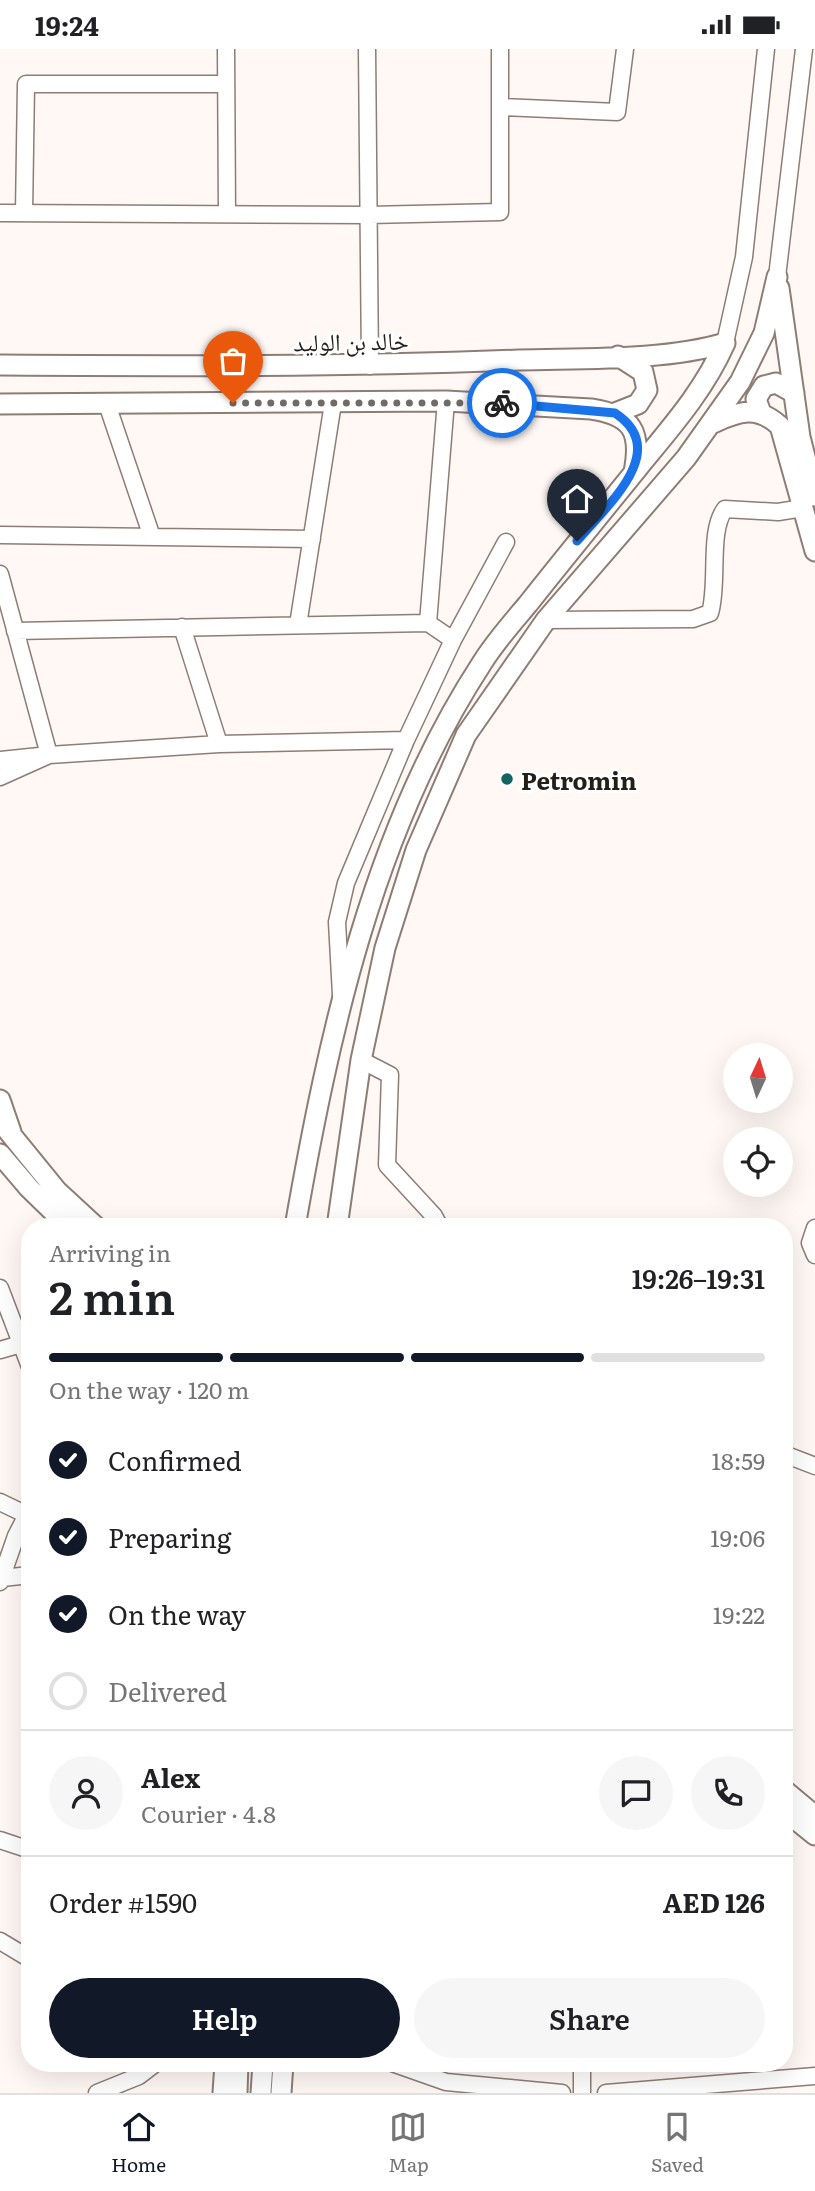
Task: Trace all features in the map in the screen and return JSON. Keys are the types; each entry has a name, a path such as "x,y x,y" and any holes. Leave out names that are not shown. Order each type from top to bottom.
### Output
{"main road":[{"path":"338,1218 361,1060 385,949 416,850 466,735 546,620 713,423 752,365 764,334 777,277"},
{"path":"777,277 815,551"},
{"name":"خالد بن الوليد","path":"0,365 370,366 618,356 696,350 725,343"},
{"path":"297,1218 314,1121 342,1002 369,911 435,741 483,661 697,395 725,343"},
{"path":"0,404 446,401 615,413 638,404 647,390 643,372 618,356"},
{"path":"761,413 757,399 764,386 776,383 794,393"},
{"path":"713,423 736,412 761,413 774,421 783,432 809,502"},
{"path":"615,413 630,424 635,434 638,445 634,473"},
{"path":"0,1100 6,1129 57,1191 86,1218"},
{"path":"1,1158 60,1218"},
{"path":"793,1798 815,1816"},
{"path":"793,1817 815,1835"},
{"path":"223,2093 224,2072"},
{"path":"237,2093 238,2072"},
{"path":"261,2093 262,2072"},
{"path":"281,2093 282,2072"}],"street":[{"path":"226,49 227,213"},
{"path":"368,49 370,366"},
{"path":"0,213 369,215 500,212 500,49"},
{"path":"500,107 617,112 625,49"},
{"path":"725,343 744,257 766,49"},
{"path":"777,277 807,59"},
{"path":"24,213 26,85 226,84"},
{"path":"428,623 446,401"},
{"path":"298,625 333,403"},
{"path":"107,404 152,537"},
{"path":"546,620 693,619 710,613 715,596 717,520 725,509 778,512 809,502"},
{"path":"0,535 312,539"},
{"path":"342,1002 337,922 346,883 406,740 453,640 506,542"},
{"path":"0,574 49,755"},
{"path":"15,631 428,623 453,640"},
{"path":"182,627 219,744"},
{"path":"0,759 219,744 406,740"},
{"path":"0,777 19,765 49,755"},
{"path":"361,1060 390,1075 387,1164 435,1218"},
{"path":"815,1228 810,1243 815,1255"},
{"path":"0,1288 21,1334"},
{"path":"0,1350 21,1344"},
{"path":"793,1457 815,1466"},
{"path":"0,1502 21,1510"},
{"path":"1,1580 21,1530"},
{"path":"1,1580 21,1577"},
{"path":"0,1840 21,1847"},
{"path":"0,1941 21,1954"},
{"path":"97,2093 144,2072"},
{"path":"418,2072 446,2082 506,2090 562,2093"},
{"path":"582,2072 582,2093"},
{"path":"606,2093 711,2089 780,2072"},
{"path":"790,2072 815,2076"}],"way so far":[{"path":"233,403 502,403"}],"place":[{"name":"Petromin","path":"507,779"}],"route":[{"path":"502,403 592,409 615,413 630,424 638,445 634,473 577,541"}]}
